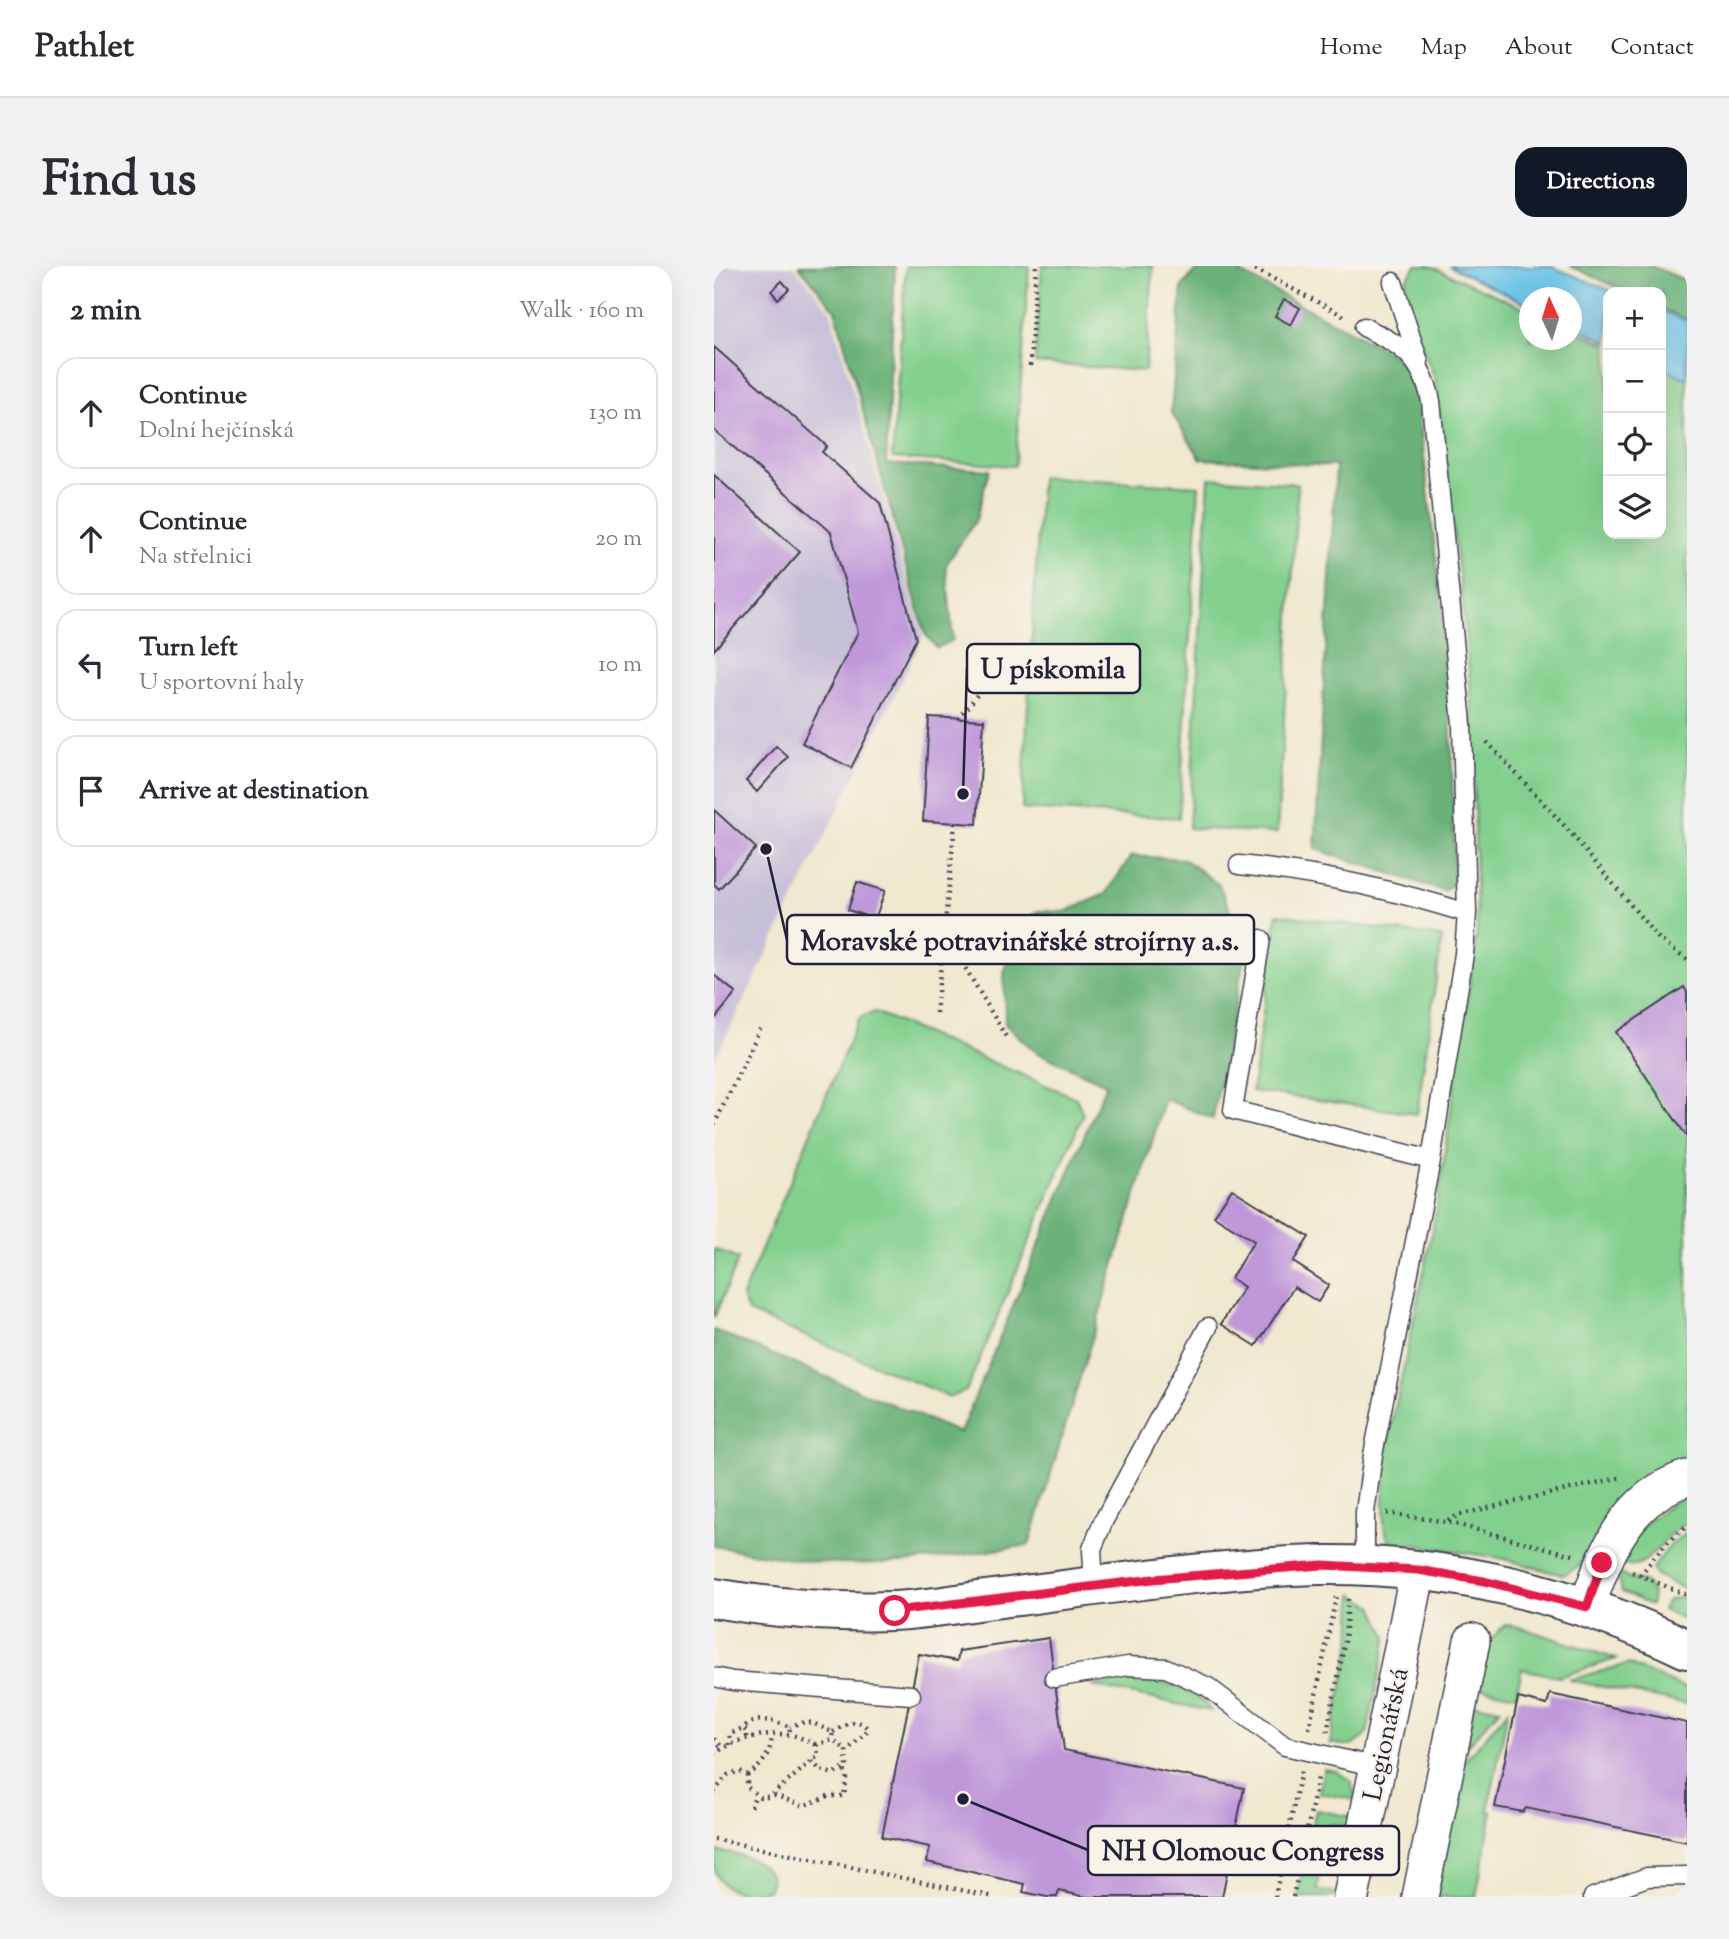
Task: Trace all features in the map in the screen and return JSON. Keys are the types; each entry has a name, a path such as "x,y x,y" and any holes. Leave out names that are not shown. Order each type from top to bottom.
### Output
{"main road":[{"path":"714,1598 790,1608 895,1611 1094,1586 1293,1566 1350,1583 1418,1570 1484,1581 1587,1607 1687,1649"}],"street":[{"path":"1587,1607 1602,1563 1628,1518 1661,1489 1687,1478"},
{"name":"Legionářská","path":"1351,1897 1418,1570"},
{"path":"1420,1897 1472,1641"}],"lane":[{"path":"1350,1583 1365,1512 1375,1441 1432,1160 1464,954 1467,913 1462,724 1431,401 1393,282"},
{"path":"1364,327 1400,347 1421,367"},
{"path":"1240,865 1334,877 1387,888 1467,913"},
{"path":"1261,939 1233,1110 1432,1160"},
{"path":"1094,1586 1092,1549 1104,1520 1208,1327"},
{"path":"1055,1678 1128,1666 1166,1668 1208,1687 1285,1746 1378,1767"},
{"path":"714,1677 733,1681 911,1695"},
{"path":"1593,1897 1647,1877 1687,1876"}],"path":[{"path":"1030,366 1036,266"},
{"path":"1249,266 1364,327"},
{"path":"960,719 1007,655"},
{"path":"1462,724 1475,729 1563,824 1659,939 1687,959"},
{"path":"936,1013 955,823"},
{"path":"944,931 1007,1040"},
{"path":"714,1125 762,1025"},
{"path":"1447,1522 1458,1515 1631,1475"},
{"path":"1365,1512 1402,1513 1447,1522 1582,1557"},
{"path":"1640,1575 1666,1544 1687,1526"},
{"path":"1621,1569 1687,1595"},
{"path":"1307,1739 1350,1583"},
{"path":"1325,1742 1345,1642 1350,1583"},
{"path":"729,1745 730,1734 755,1720 790,1727 808,1720 833,1732"},
{"path":"833,1732 849,1723 861,1722 866,1725 866,1736 846,1751"},
{"path":"789,1734 790,1727"},
{"path":"743,1728 747,1731 747,1737"},
{"path":"832,1740 833,1732"},
{"path":"715,1753 747,1737 789,1734 817,1745 832,1740 841,1743 848,1762 844,1770 833,1774 820,1770 813,1761"},
{"path":"747,1775 757,1770 766,1756 772,1736"},
{"path":"714,1739 723,1748"},
{"path":"714,1792 734,1772 745,1771 747,1787 764,1798 774,1795 818,1756 817,1745"},
{"path":"1275,1897 1303,1764"},
{"path":"1293,1897 1320,1768"},
{"path":"774,1795 803,1806 828,1796 844,1796 847,1776 844,1770"},
{"path":"751,1807 756,1794"},
{"path":"714,1839 995,1897"}],"shaded area":[{"path":"714,266 794,266 830,310 923,637 714,1061"}],"green space":[{"path":"799,266 895,266 886,464 989,470 976,520 946,565 953,640 937,648 925,634 835,310"},
{"path":"906,266 1029,266 1015,466 892,458"},
{"path":"1042,266 1153,266 1145,371 1035,363"},
{"path":"1199,266 1228,266 1393,354 1415,381 1444,625 1451,731 1455,883 1444,891 1315,849 1336,466 1201,459 1171,412 1182,287"},
{"path":"1416,266 1430,266 1519,306 1519,350 1582,350 1582,333 1603,343 1603,539 1666,539 1666,370 1687,379 1687,1463 1606,1523 1581,1565 1563,1575 1500,1558 1389,1541 1384,1527 1384,1462 1437,1207 1477,932 1472,701 1436,382 1400,288"},
{"path":"1570,266 1651,266 1687,281 1687,320 1666,310 1666,287 1616,287"},
{"path":"1041,477 1199,486 1179,818 1022,809"},
{"path":"1209,478 1298,484 1277,833 1189,828"},
{"path":"1131,856 1184,859 1219,885 1246,948 1213,1119 1165,1099 1029,1545 925,1560 873,1563 794,1560 714,1546 714,1330 960,1433 1106,1084 1036,1052 1005,1024 1004,973 1016,929 1038,911 1065,912 1106,894"},
{"path":"1277,914 1442,937 1417,1114 1252,1091"},
{"path":"875,1012 1076,1098 1083,1114 966,1391 950,1397 748,1312 742,1296 859,1018"},
{"path":"714,1249 738,1259 714,1318"},
{"path":"1687,1495 1687,1523 1639,1564 1617,1563 1629,1542 1646,1523"},
{"path":"1687,1531 1687,1590 1657,1576 1652,1569 1669,1547"},
{"path":"1616,1573 1648,1584 1653,1594 1651,1605 1622,1592"},
{"path":"1353,1594 1373,1606 1387,1637 1367,1733 1355,1744 1341,1745 1330,1743 1351,1644"},
{"path":"1682,1597 1687,1599 1687,1621 1663,1610 1668,1600"},
{"path":"1505,1625 1516,1626 1616,1659 1559,1677 1522,1669 1516,1695 1478,1687 1490,1640"},
{"path":"1628,1664 1687,1689 1687,1704 1569,1680"},
{"path":"1134,1679 1155,1681 1187,1691 1197,1696 1211,1711 1092,1686"},
{"path":"1474,1704 1500,1709 1466,1747"},
{"path":"1508,1710 1488,1811 1492,1812 1476,1897 1435,1897 1463,1763"},
{"path":"1324,1769 1336,1771 1351,1781 1356,1800 1319,1793"},
{"path":"1316,1810 1353,1817 1351,1827 1331,1824 1317,1890 1337,1894 1337,1897 1298,1897"},
{"path":"714,1851 739,1855 762,1865 772,1878 769,1889 745,1893 724,1885 715,1873"}],"water":[{"path":"1449,266 1550,266 1603,287 1603,340 1582,330 1582,287 1519,287 1519,300"},
{"path":"1666,312 1687,321 1687,379 1666,369"}],"building":[{"path":"782,281 789,289 778,299 771,291"},
{"path":"1284,299 1300,308 1291,325 1275,316"},
{"path":"714,347 827,446 822,452 880,503 916,639 851,768 802,743 858,632 831,532 714,430"},
{"path":"714,475 800,552 714,650"},
{"path":"929,717 984,720 977,824 923,821"},
{"path":"776,746 788,757 757,792 746,781"},
{"path":"714,810 756,848 719,889 714,884"},
{"path":"857,882 885,891 875,919 848,910"},
{"path":"714,975 736,993 714,1020"},
{"path":"1684,987 1687,992 1687,1137 1616,1032"},
{"path":"1232,1189 1309,1237 1293,1262 1329,1285 1318,1302 1294,1287 1256,1346 1221,1324 1244,1287 1231,1278 1254,1241 1214,1216"},
{"path":"1049,1638 1064,1750 1244,1788 1222,1897 1087,1897 1059,1891 1057,1897 1047,1897 1023,1892 1025,1884 927,1862 930,1847 882,1837 919,1654 957,1661 959,1651"},
{"path":"1550,1694 1687,1723 1687,1842 1526,1808 1523,1812 1495,1807 1518,1698 1547,1705"}],"place":[{"name":"U pískomila","path":"963,794"},
{"name":"Moravské potravinářské strojírny a.s.","path":"766,849"},
{"name":"NH Olomouc Congress","path":"963,1799"}],"route":[{"path":"895,1611 1153,1579 1322,1565 1418,1570 1484,1581 1587,1607 1602,1563"}]}
